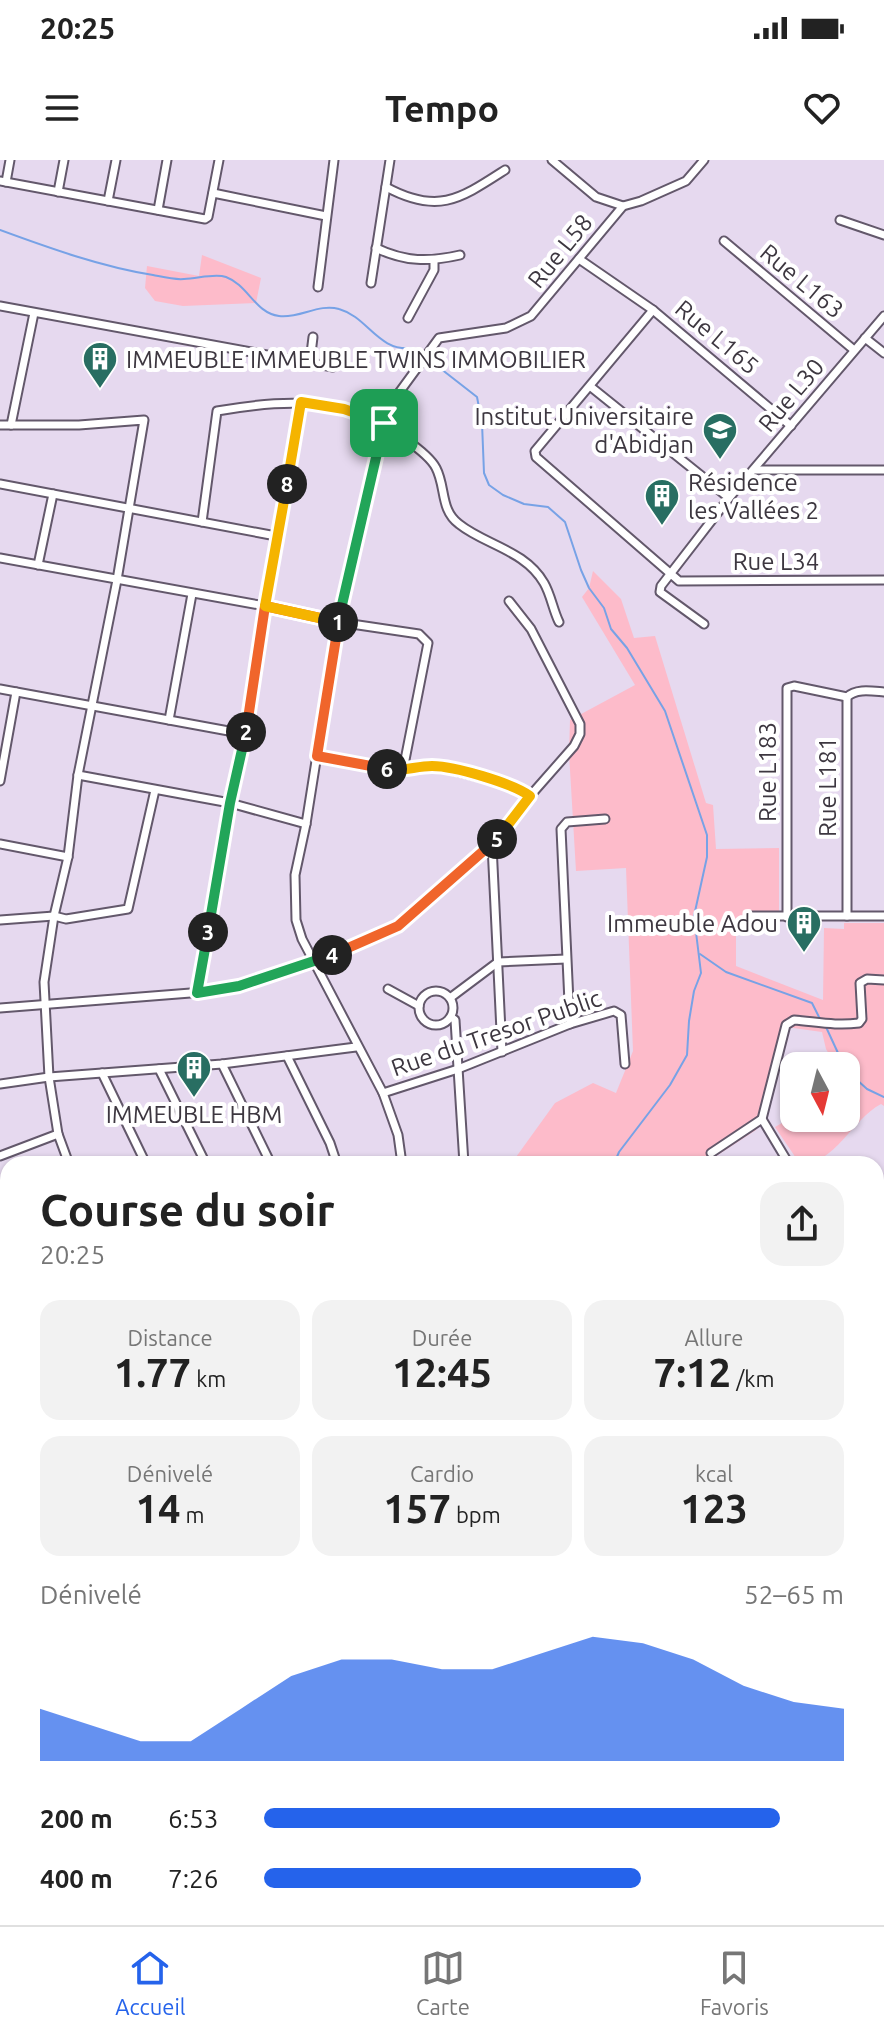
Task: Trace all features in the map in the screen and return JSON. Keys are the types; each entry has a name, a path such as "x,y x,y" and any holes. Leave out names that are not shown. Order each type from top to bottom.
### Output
{"street":[{"path":"10,160 3,181 207,219 219,160"},
{"path":"58,192 64,160"},
{"path":"108,201 116,160"},
{"path":"158,210 167,160"},
{"path":"318,287 334,160"},
{"path":"371,283 390,160"},
{"path":"552,160 596,197 623,206"},
{"name":"Rue L58","path":"384,423 390,405 434,342 442,337 506,328 531,316 623,206 686,181 704,160"},
{"path":"386,187 420,202 452,201 505,170"},
{"path":"213,193 326,216"},
{"path":"840,220 884,235"},
{"name":"Rue L163","path":"724,241 854,350"},
{"path":"376,248 404,259 434,261 460,255"},
{"name":"Rue L165","path":"579,259 653,310 791,426"},
{"path":"408,318 434,270 434,261"},
{"path":"0,306 333,367"},
{"path":"653,310 535,451 536,457 671,575 661,586 660,592 704,624"},
{"path":"11,425 34,313"},
{"name":"Rue L30","path":"671,575 729,498 884,316"},
{"path":"310,362 313,337"},
{"path":"865,338 884,353"},
{"path":"591,387 729,498"},
{"path":"197,993 301,402"},
{"path":"202,522 217,411 259,404 301,402 344,409 384,423 411,443 436,468 445,505 457,524 507,549 541,579 559,622"},
{"path":"0,425 79,425 144,420 117,580 78,775 68,857 54,916 44,982 49,1077 58,1134 66,1156"},
{"path":"384,423 338,622 295,875 295,911 298,929 356,1047 383,1093 398,1135 401,1156"},
{"path":"754,470 884,470"},
{"path":"0,484 276,536"},
{"path":"38,565 53,494"},
{"path":"0,558 338,622 419,634 428,643 403,770"},
{"name":"Rue L34","path":"671,575 685,582 884,580"},
{"path":"169,720 192,594"},
{"path":"0,1008 197,993 239,986 314,962 398,926 492,845 574,746 580,734 580,724 531,629 509,601"},
{"name":"Rue L183","path":"787,917 787,688 794,686 847,697"},
{"path":"0,689 245,734"},
{"path":"847,697 859,691 884,692"},
{"path":"0,781 16,692"},
{"name":"Rue L181","path":"847,697 847,916"},
{"path":"317,756 403,770 435,766 507,784 530,796"},
{"path":"78,775 230,803 306,824"},
{"path":"0,920 54,916 66,919 128,909 155,790"},
{"path":"570,1024 561,829 567,822 605,819"},
{"path":"0,844 68,857"},
{"path":"492,845 502,1052"},
{"path":"749,916 884,916"},
{"path":"450,998 498,962 566,959"},
{"path":"711,1153 762,1119 786,1025 794,1020 831,1026 838,1022 859,1023 862,1019 860,983 864,980 884,980"},
{"path":"388,989 419,1006"},
{"path":"435,991 450,998 454,1007 451,1017 442,1024 431,1024 422,1017 419,1006 424,996 435,991"},
{"name":"Rue du Tresor Public","path":"383,1093 458,1069 570,1024 618,1012 621,1015 625,1064"},
{"path":"451,1017 455,1020 463,1156"},
{"path":"0,1084 49,1077 222,1064 356,1047"},
{"path":"287,1056 334,1156"},
{"path":"222,1064 267,1156"},
{"path":"159,1069 202,1156"},
{"path":"102,1073 142,1156"},
{"path":"762,1119 784,1156"},
{"path":"0,1156 58,1134"}],"shaded area":[{"path":"202,255 261,278 256,303 183,306 155,301 145,288 147,266 199,276"},
{"path":"593,571 621,599 634,638 655,636 706,803 713,805 716,849 779,848 779,929 736,931 736,966 823,1000 824,928 844,929 844,923 884,923 884,1106 881,1104 860,1121 860,1052 828,1052 822,1032 786,1027 765,1111 756,1130 716,1156 517,1156 555,1103 593,1083 616,1093 633,1051 626,868 576,871 569,753 570,720 635,685 582,597 589,588"},
{"path":"780,1124 780,1132 850,1132 825,1156 795,1156 775,1127"}],"waterway":[{"path":"0,230 134,272 176,279 226,277 264,310 279,316 324,308 339,309 358,319 390,345 412,348 421,354"},
{"path":"427,358 477,397 482,423 484,473 489,485 524,504 548,507 565,522 589,588 604,608 611,629 627,648 665,711 707,835 707,857 694,916 701,973 694,991 687,1055 670,1085 617,1156"},
{"path":"700,954 726,972 812,1003 820,1019"},
{"path":"826,1027 838,1052"},
{"path":"860,1083 884,1097"}],"place":[{"name":"IMMEUBLE IMMEUBLE TWINS IMMOBILIER","path":"100,390"},
{"name":"Institut Universitaire d'Abidjan","path":"720,461"},
{"name":"Résidence les Vallées 2","path":"662,527"},
{"name":"Immeuble Adou","path":"804,954"},
{"name":"IMMEUBLE HBM","path":"194,1099"}],"route":[{"path":"384,423 338,622 265,606 239,769 230,803 197,993 260,980 362,944 398,926 492,845 530,796 507,784 435,766 397,771 317,756 338,622 265,606 301,402 344,409 384,423"}]}
